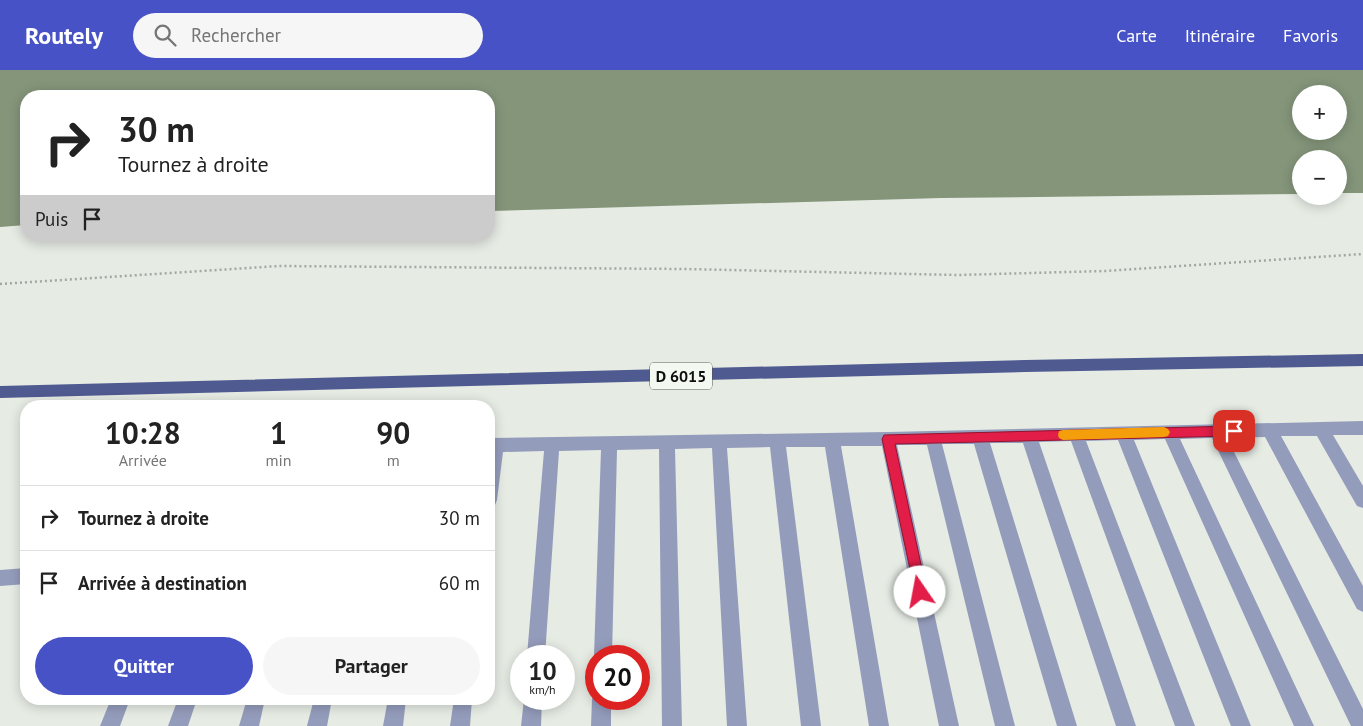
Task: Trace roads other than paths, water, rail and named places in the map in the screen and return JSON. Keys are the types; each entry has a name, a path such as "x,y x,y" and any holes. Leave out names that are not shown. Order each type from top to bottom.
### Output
{"main road":[{"name":"D 6015","path":"0,392 1025,366 1363,360"}],"lane":[{"path":"495,445 888,439 1363,428"},
{"path":"1321,429 1363,501"},
{"path":"1269,430 1363,603"},
{"path":"1216,431 1361,726"},
{"path":"1169,432 1304,726"},
{"path":"1123,433 1241,726"},
{"path":"1076,434 1185,726"},
{"path":"1029,436 1126,726"},
{"path":"980,437 1067,726"},
{"path":"934,438 1005,726"},
{"path":"888,439 949,726"},
{"path":"832,440 879,726"},
{"path":"777,441 811,726"},
{"path":"667,442 672,726"},
{"path":"719,442 737,726"},
{"path":"603,645 609,443"},
{"path":"537,645 552,444"},
{"path":"0,578 20,576"},
{"path":"110,726 118,705"},
{"path":"178,726 185,705"},
{"path":"249,726 254,705"},
{"path":"317,726 322,705"},
{"path":"392,726 396,705"},
{"path":"460,726 463,705"},
{"path":"531,726 532,710"},
{"path":"601,726 602,710"}]}
